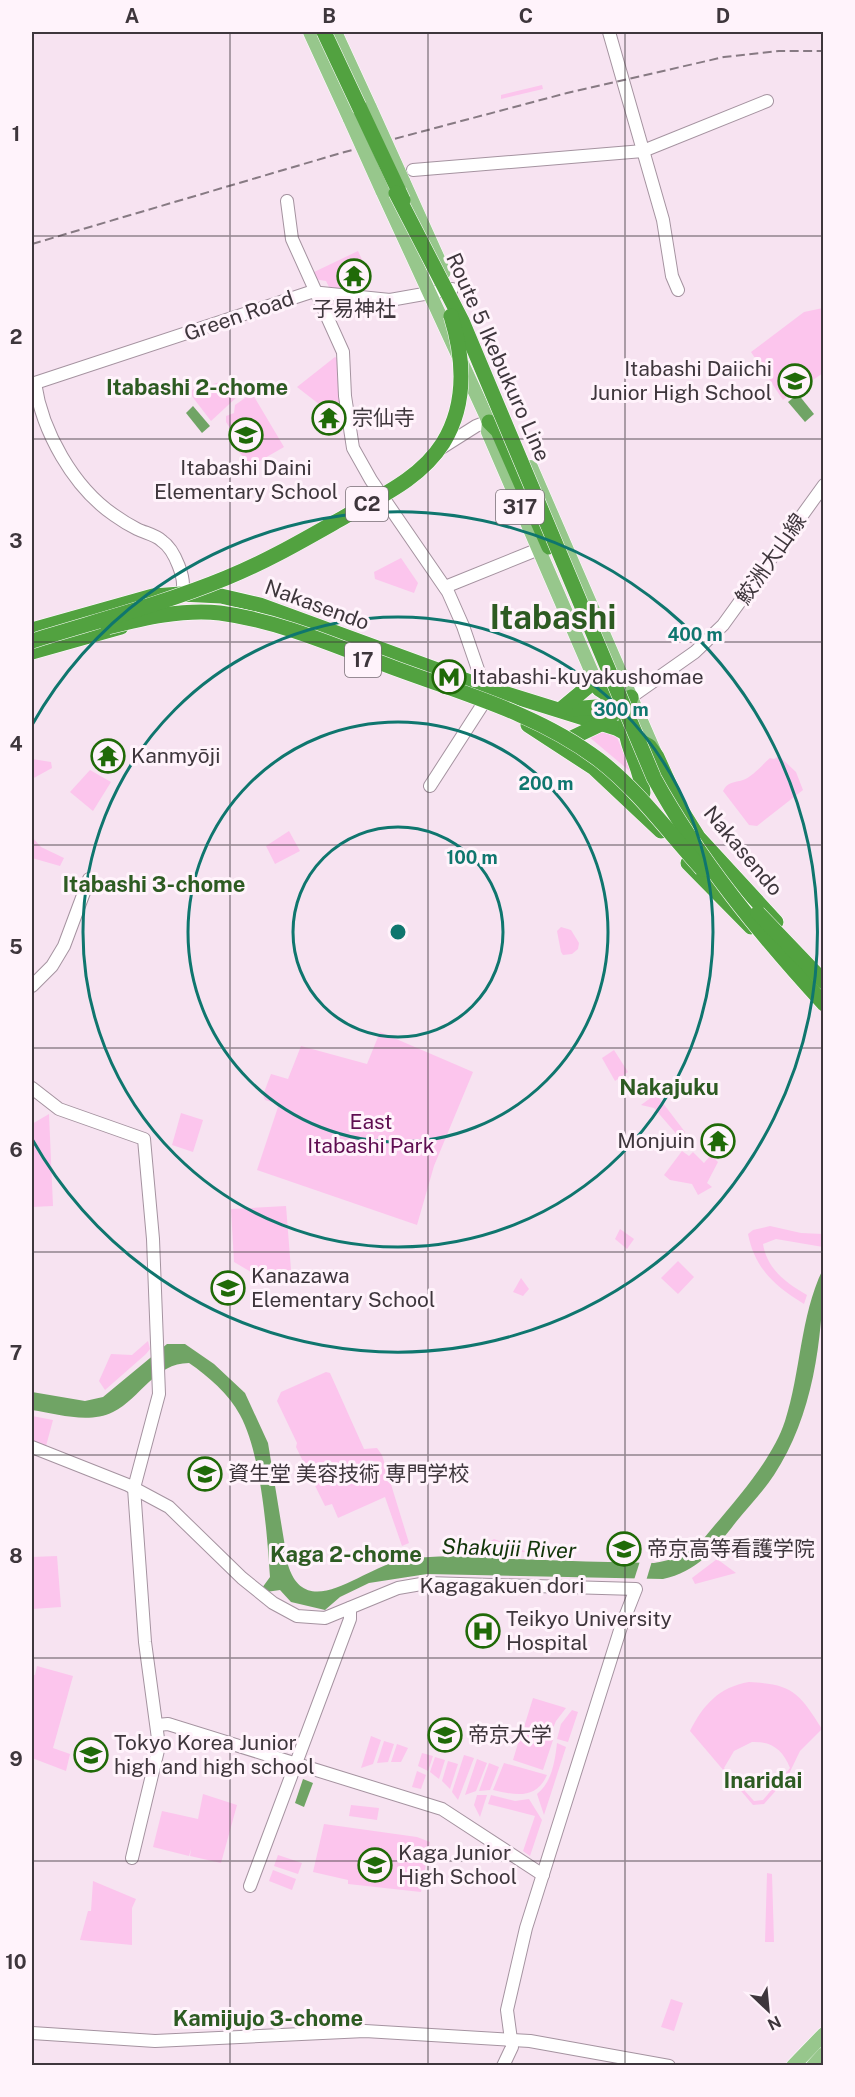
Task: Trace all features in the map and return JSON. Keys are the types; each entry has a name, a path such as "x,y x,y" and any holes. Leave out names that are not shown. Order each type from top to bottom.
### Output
{"highway":[{"name":"C2","path":"32,642 178,596 259,563 387,493 416,473 431,459 446,438 456,413 461,384 460,361 451,317 399,185 322,32"},
{"name":"Route 5 Ikebukuro Line","path":"399,185 462,321 654,778 686,834 750,918 824,982"},
{"name":"Route 5 Ikebukuro Line","path":"399,185 513,434 656,777 684,824 824,1004"},
{"path":"489,422 498,431 544,548 652,779 679,828 738,900 824,989"},
{"name":"Nakasendo","path":"32,630 153,597 181,594 233,598 260,605 483,687 560,710 612,721 649,746 657,757 680,808 698,837 824,972"},
{"path":"32,642 171,613 195,611 234,614 313,634 538,715 575,735 618,767 659,808 769,934"},
{"name":"Nakasendo","path":"32,652 155,619 229,619 316,644 530,726 594,768 657,826 689,864 769,934 824,1014"},
{"path":"560,710 598,685 613,698 631,697"},
{"path":"558,744 626,713 631,697"},
{"path":"612,721 631,697"},
{"path":"612,721 643,793"},
{"path":"750,918 824,997"}],"main road":[{"name":"317","path":"310,32 350,120 399,185 452,289 657,757"},
{"name":"317","path":"335,32 370,108 399,185 429,295 489,422"},
{"name":"317","path":"544,548 612,721"},
{"path":"643,793 657,826"},
{"path":"794,2066 824,2034"},
{"path":"802,2066 824,2043"},
{"path":"813,2066 824,2054"}],"street":[{"path":"609,32 663,220 672,276 678,290"},
{"path":"399,185 642,151 767,101"},
{"path":"287,201 292,239 343,352 345,396 353,448 371,480 445,587 459,614 483,687 481,707 430,786"},
{"name":"Green Road","path":"33,384 316,292 390,300 429,295 452,289"},
{"path":"33,384 50,435 81,482 111,513 164,542 183,577 185,587 181,594"},
{"path":"432,453 476,426 489,422 507,411"},
{"name":"鮫洲大山線","path":"631,697 695,652 723,625 824,485"},
{"path":"445,587 544,548"},
{"path":"229,619 233,598"},
{"path":"32,986 52,966 64,946 90,879"},
{"path":"32,1088 59,1108 144,1139 153,1239 158,1397 134,1488 144,1636 158,1725 159,1746 132,1858"},
{"name":"Kagagakuen dori","path":"32,1447 134,1488 171,1509 233,1570 280,1608 297,1616 312,1619 325,1618 398,1588 427,1583 636,1589 621,1627 543,1875"},
{"path":"250,1886 350,1619 350,1608"},
{"path":"158,1725 168,1724 442,1809 543,1875 512,1982 507,2010 513,2040 503,2066"},
{"path":"32,2033 148,2041 365,2031 513,2040 669,2066"}],"green space":[{"path":"542,85 543,89 501,99 501,95"},
{"path":"358,251 364,264 359,266 355,263 343,270 351,290 329,287 326,281 314,279 312,273"},
{"name":"Itabashi Daiichi Junior High School","path":"823,308 823,373 800,389 798,387 783,400 751,352 804,312"},
{"path":"335,357 340,360 346,427 331,404 324,408 297,387"},
{"path":"224,381 235,387 239,395 211,421 188,391"},
{"path":"252,393 284,447 251,466 228,439 232,431 226,422 226,416 234,413 235,405"},
{"path":"401,558 418,583 414,593 375,579 374,572"},
{"path":"602,731 616,735 632,773 588,736"},
{"path":"779,756 796,772 803,790 757,826 749,825 723,791 729,784 750,776 770,758 774,759"},
{"path":"32,759 51,762 52,768 32,779"},
{"path":"90,770 111,782 93,811 70,792"},
{"path":"289,831 300,851 275,864 266,846"},
{"path":"32,837 41,847 64,858 60,866 32,858"},
{"path":"561,927 571,930 579,943 578,949 572,954 563,955 561,952 557,931"},
{"name":"East Itabashi Park","path":"380,1032 473,1072 434,1166 417,1225 257,1170 279,1104 265,1100 263,1095 271,1074 288,1079 301,1046 367,1064"},
{"path":"614,1050 628,1072 615,1081 602,1058"},
{"path":"656,1094 685,1132 680,1138 654,1108 641,1105"},
{"path":"181,1113 203,1120 193,1152 172,1145"},
{"path":"49,1114 53,1206 32,1207 32,1124"},
{"path":"682,1151 689,1156 693,1152 704,1163 711,1155 718,1162 707,1183 712,1187 698,1195 692,1184 670,1180 664,1175"},
{"path":"286,1206 291,1270 251,1272 234,1262 231,1209"},
{"path":"770,1226 801,1233 823,1234 823,1247 776,1239 763,1244 773,1268 807,1295 804,1304 775,1283 761,1267 751,1246 748,1234 753,1230"},
{"path":"620,1229 634,1239 627,1249 615,1239"},
{"path":"678,1261 694,1277 678,1294 661,1278"},
{"path":"521,1278 529,1289 523,1296 513,1292"},
{"path":"148,1341 150,1349 146,1354 105,1390 99,1381 111,1354 132,1355"},
{"path":"326,1372 330,1373 364,1449 377,1448 382,1455 409,1543 402,1546 385,1497 338,1518 332,1504 325,1506 296,1447 297,1443 277,1401 281,1392"},
{"path":"32,1416 53,1420 46,1446 32,1442"},
{"path":"494,1539 527,1552 472,1553"},
{"path":"57,1556 61,1607 32,1609 32,1557"},
{"path":"717,1559 736,1573 695,1584 692,1578"},
{"path":"37,1666 73,1676 53,1748 70,1754 66,1771 32,1758 32,1675 35,1675"},
{"path":"764,1683 793,1692 807,1706 822,1729 800,1751 787,1778 764,1804 753,1805 690,1731 706,1705 721,1693 738,1684","holes":["752,1742 776,1748 784,1756 790,1768 763,1800 754,1801 724,1768 734,1751"]},
{"path":"533,1698 566,1708 556,1721 550,1735 524,1727"},
{"path":"572,1710 578,1712 568,1742 557,1739 561,1724"},
{"path":"522,1730 553,1740 543,1770 513,1760"},
{"path":"371,1736 381,1740 373,1764 361,1768"},
{"path":"384,1741 394,1744 388,1762 377,1763"},
{"path":"557,1743 566,1747 544,1815 537,1794 549,1777 554,1764"},
{"path":"397,1744 408,1748 401,1762 391,1762"},
{"path":"422,1753 433,1756 428,1771 418,1766"},
{"path":"464,1755 474,1758 458,1800 452,1792"},
{"path":"435,1757 445,1760 439,1779 430,1772"},
{"path":"477,1759 487,1763 476,1791 465,1795"},
{"path":"448,1761 458,1764 450,1789 442,1781"},
{"path":"489,1763 499,1767 490,1790 479,1791"},
{"path":"504,1763 547,1775 537,1789 524,1794 493,1790"},
{"path":"417,1771 426,1775 421,1789 412,1787"},
{"path":"203,1794 237,1805 221,1863 190,1856 191,1849 189,1856 153,1847 162,1811 198,1819"},
{"path":"477,1795 487,1795 480,1817 474,1805"},
{"path":"491,1795 515,1801 529,1799 542,1820 530,1856 523,1851 535,1816 488,1804"},
{"path":"351,1805 379,1808 377,1820 349,1816"},
{"path":"324,1824 417,1837 430,1842 421,1892 348,1884 348,1880 313,1872"},
{"path":"278,1855 302,1863 298,1874 274,1866"},
{"path":"273,1870 296,1879 292,1890 269,1881"},
{"path":"767,1873 772,1874 774,1942 765,1942"},
{"path":"93,1881 136,1899 132,1908 132,1945 80,1940 88,1911 91,1911"},
{"path":"671,1999 683,2003 674,2031 661,2027"}],"shaded area":[{"path":"798,394 814,414 805,422 788,402"},
{"path":"193,406 210,426 202,433 186,413"},
{"path":"731,831 747,851 738,859 722,838"},
{"path":"823,1269 821,1322 813,1376 807,1402 787,1452 765,1487 713,1550 686,1571 663,1579 427,1574 369,1583 340,1597 325,1610 291,1602 280,1590 266,1592 262,1588 270,1577 267,1538 258,1471 247,1431 230,1400 218,1386 196,1368 189,1363 167,1369 157,1375 123,1406 104,1416 83,1418 32,1410 32,1392 85,1401 103,1397 167,1344 185,1344 214,1364 245,1393 268,1443 288,1565 296,1582 308,1590 321,1591 336,1588 384,1566 399,1561 428,1557 654,1563 679,1556 700,1543 748,1485 770,1453 785,1421 805,1325 815,1287"},
{"path":"303,1779 313,1783 304,1807 295,1803"}],"pier":[{"path":"640,1561 652,1561 646,1581 634,1580"}],"railway":[{"path":"32,244 341,153 567,93 724,57 779,51 824,51"}],"place":[{"name":"子易神社","path":"354,276"},
{"name":"Itabashi Daiichi Junior High School","path":"795,381"},
{"name":"宗仙寺","path":"329,418"},
{"name":"Itabashi Daini Elementary School","path":"246,435"},
{"name":"Itabashi-kuyakushomae","path":"449,677"},
{"name":"Kanmyōji","path":"108,756"},
{"name":"Monjuin","path":"718,1141"},
{"name":"Kanazawa Elementary School","path":"228,1288"},
{"name":"資生堂 美容技術 専門学校","path":"205,1474"},
{"name":"帝京高等看護学院","path":"624,1549"},
{"name":"Teikyo University Hospital","path":"483,1631"},
{"name":"帝京大学","path":"445,1735"},
{"name":"Tokyo Korea Junior high and high school","path":"91,1755"},
{"name":"Kaga Junior High School","path":"375,1865"}],"district":[{"name":"Itabashi 2-chome","path":"197,387"},
{"name":"Itabashi","path":"553,617"},
{"name":"Itabashi 3-chome","path":"154,884"},
{"name":"Nakajuku","path":"669,1087"},
{"name":"Kaga 2-chome","path":"346,1554"},
{"name":"Inaridai","path":"763,1780"},
{"name":"Kamijujo 3-chome","path":"268,2018"}],"water label":[{"name":"Shakujii River","path":"509,1548"}]}
